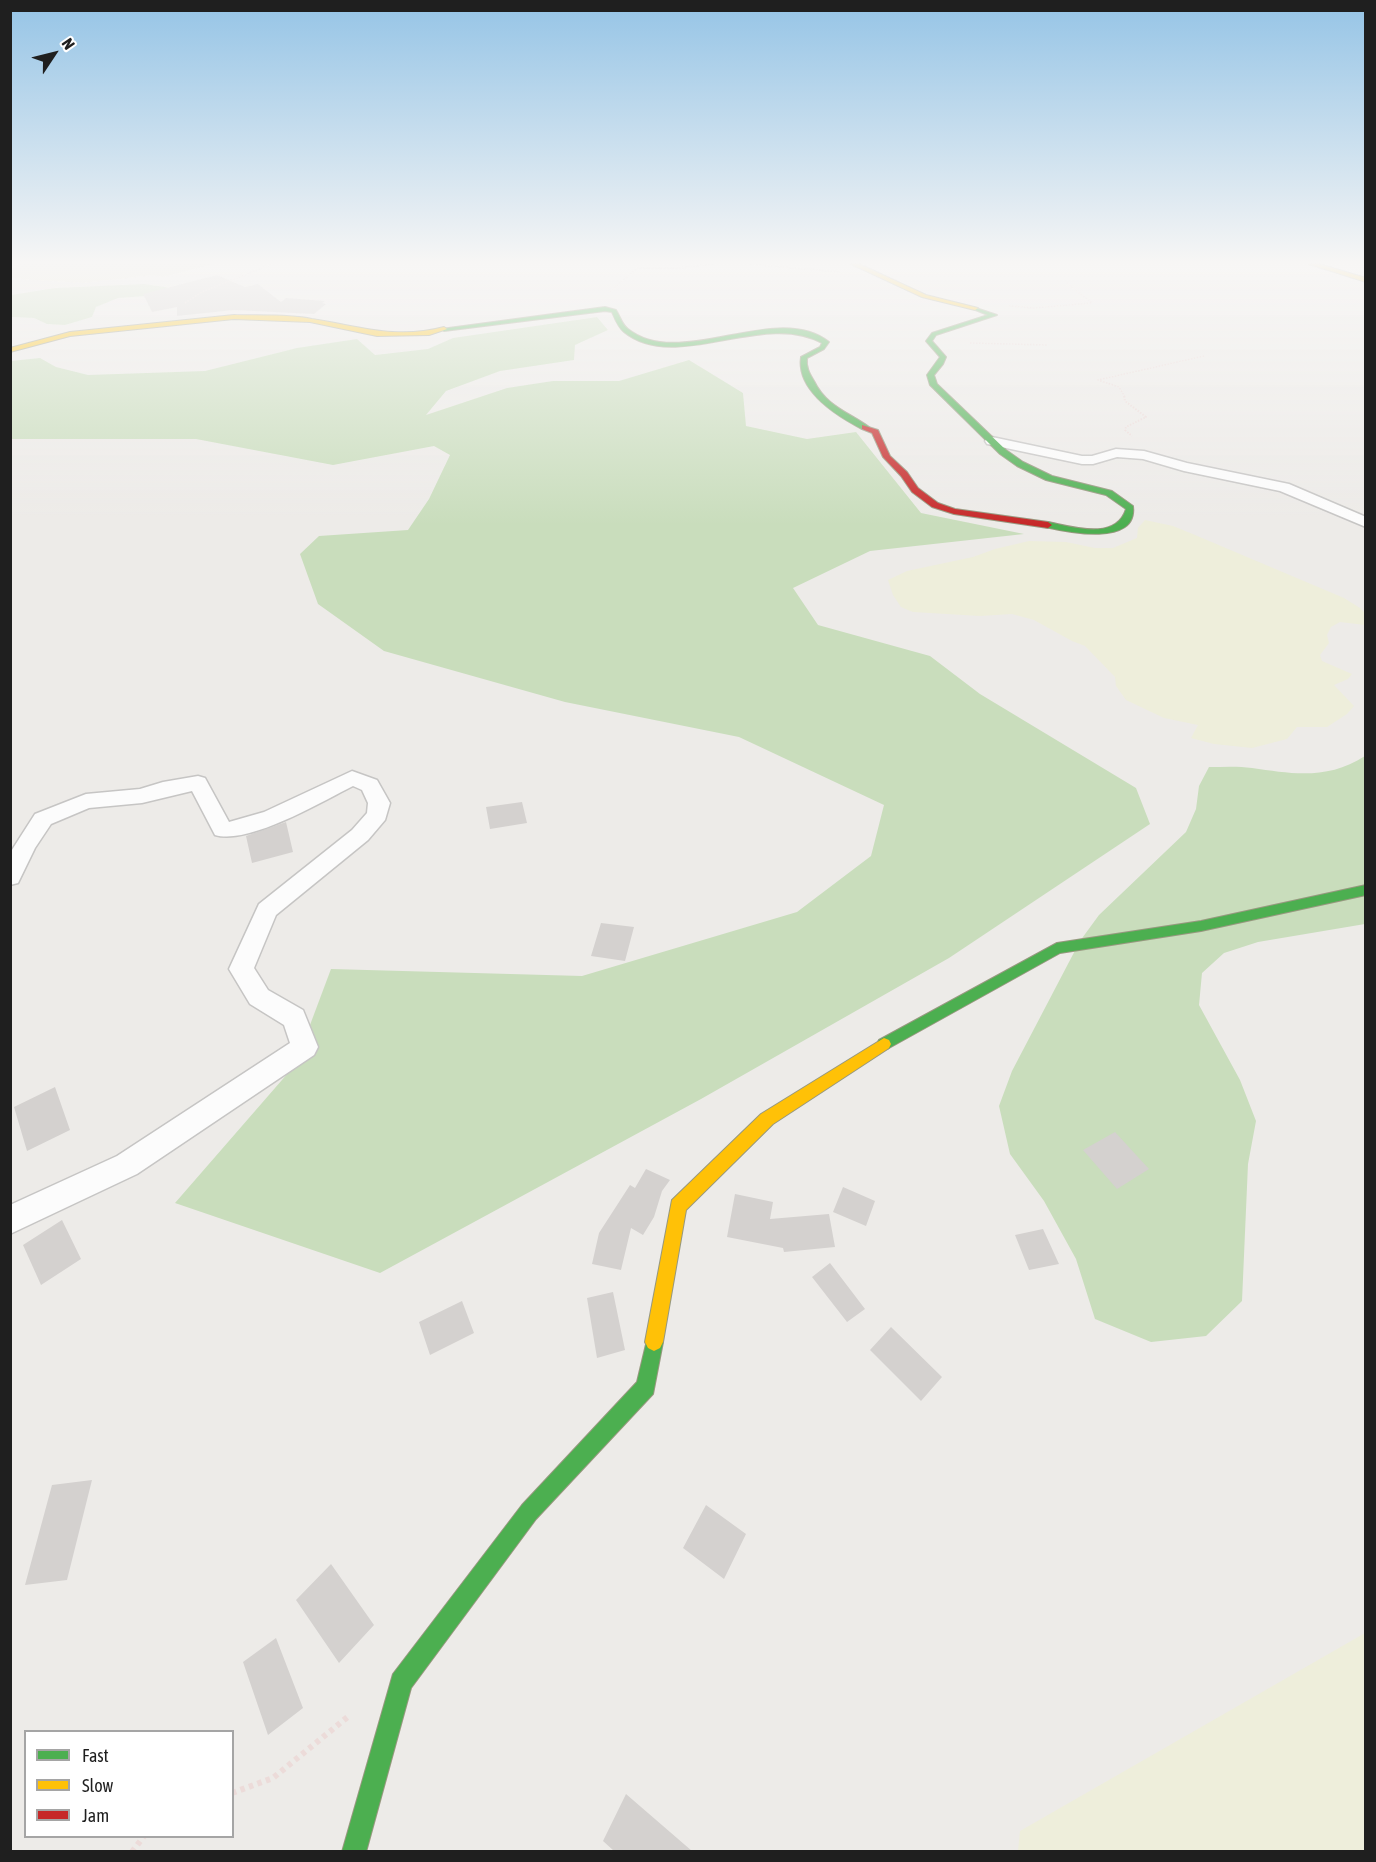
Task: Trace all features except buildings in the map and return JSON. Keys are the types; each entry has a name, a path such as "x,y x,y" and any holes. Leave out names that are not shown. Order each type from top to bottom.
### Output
{"main road":[{"path":"816,351 804,357 802,364 813,389 840,415 875,432 887,457 904,474 915,490 935,505 954,511 1098,532 1124,525 1129,519 1131,508 1112,492 1048,478 1007,456 952,400 934,387 930,375 941,363 943,357 937,351"},
{"path":"354,1851 401,1682 529,1512 646,1387 678,1206 767,1119 865,1055 1057,948 1201,926 1365,890"}],"street":[{"path":"992,441 1082,460 1093,460 1116,453 1144,455 1284,487 1365,523"},
{"path":"10,877 25,846 43,819 86,801 142,796 163,789 198,783 223,830 239,829 262,820 352,778 370,785 379,803 377,815 360,835 267,910 241,969 259,997 294,1018 305,1047 127,1165 10,1220"}],"path":[{"path":"1160,460 1157,450 1125,430 1133,422 1146,417 1125,400 1124,393 1119,387 1098,380 1204,356"},
{"path":"234,1792 273,1778 358,1710"},
{"path":"132,1851 142,1838"}],"green space":[{"path":"285,351 370,351 375,355 411,351 575,351 574,360 500,371 446,391 426,415 507,388 553,381 619,381 689,360 743,393 746,426 807,439 856,432 921,513 1024,534 870,551 793,588 818,625 930,656 980,694 1136,788 1150,824 949,958 701,1099 380,1273 175,1203 295,1065 331,969 582,976 797,912 871,856 884,805 739,737 565,702 384,651 318,604 300,554 319,536 408,530 429,499 450,455 434,446 333,465 196,439 11,439 11,361 40,358 56,367 88,375 205,371"},
{"path":"1145,520 1173,526 1195,535 1344,598 1360,608 1365,613 1365,625 1340,622 1331,627 1327,635 1329,643 1320,655 1322,661 1352,674 1348,679 1334,685 1354,706 1347,714 1327,727 1297,727 1287,739 1252,748 1214,744 1191,738 1198,725 1164,718 1126,700 1116,686 1115,677 1085,646 1034,620 1012,614 980,616 913,612 901,607 893,595 888,580 907,571 973,557 1029,541 1066,542 1095,548 1113,548 1137,538 1138,528"},
{"path":"1365,756 1365,924 1258,942 1224,953 1202,973 1199,1005 1240,1080 1256,1121 1248,1164 1242,1301 1206,1336 1151,1342 1095,1319 1076,1259 1044,1201 1010,1154 999,1106 1012,1071 1080,941 1099,915 1186,832 1196,809 1199,786 1209,767 1241,767 1310,773 1338,769"},
{"path":"1365,1633 1365,1851 1018,1851 1020,1831"}],"traffic: fast":[{"path":"816,351 804,357 803,363 819,396 832,408 865,427"},
{"path":"938,351 943,357 941,363 930,375 934,385 1003,452 1020,464 1049,478 1109,493 1130,508 1127,519 1119,526 1109,530 1084,531 1048,525"},
{"path":"884,1044 1057,948 1201,926 1366,890"},
{"path":"354,1852 401,1682 529,1512 646,1387 654,1342"}],"traffic: slow":[{"path":"654,1342 678,1206 767,1119 884,1044"}],"traffic: jam":[{"path":"865,427 875,432 887,457 904,474 915,490 935,505 954,511 1048,525"}]}
